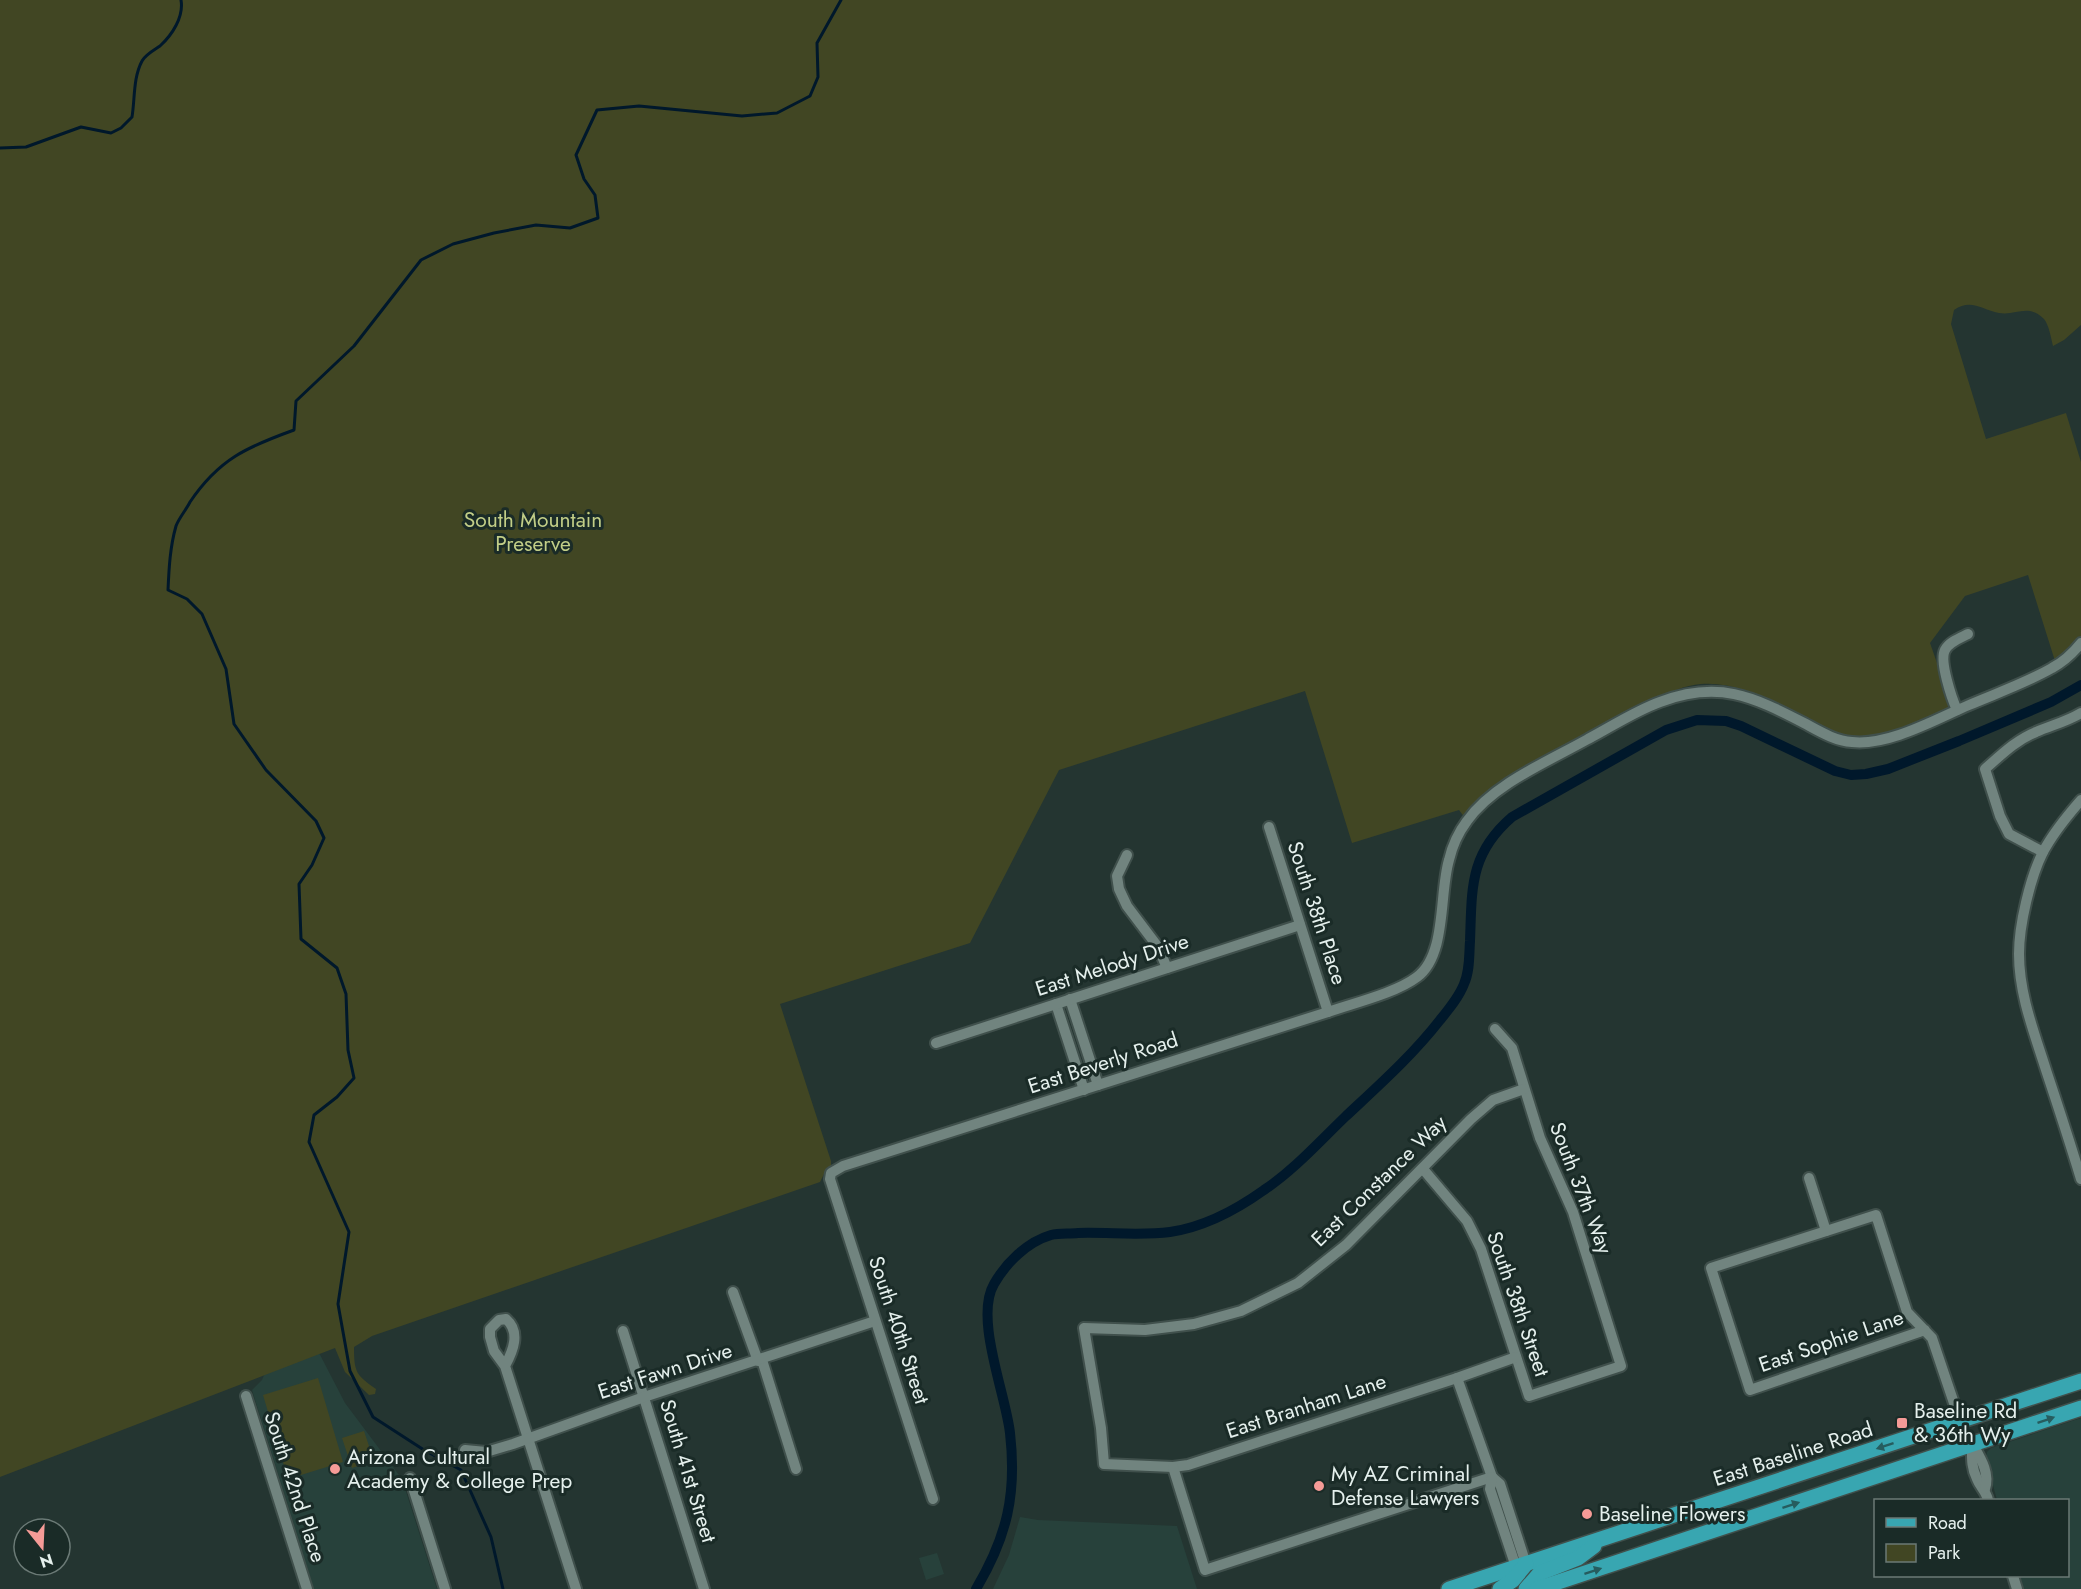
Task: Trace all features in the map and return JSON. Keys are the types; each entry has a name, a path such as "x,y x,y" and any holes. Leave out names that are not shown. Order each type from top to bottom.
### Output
{"main road":[{"name":"East Baseline Road","path":"1527,1580 1606,1538 2081,1381"},
{"name":"East Baseline Road","path":"1449,1589 1527,1580 1735,1523 2081,1408"},
{"path":"1960,1420 1972,1444"},
{"path":"1727,1498 1735,1523"},
{"path":"1500,1589 1527,1580"}],"street":[{"path":"1957,710 1942,660 1944,651 1953,641 1968,634"},
{"name":"East Beverly Road","path":"831,1173 843,1166 1328,1012 1388,991 1417,977 1433,955 1448,862 1455,841 1466,822 1482,803 1531,771 1656,703 1673,697 1710,690 1735,693 1755,699 1835,739 1852,742 1881,740 2024,682 2064,660 2081,643"},
{"path":"2043,852 2009,834 2000,816 1985,769 2013,745 2035,732 2062,724 2081,713"},
{"path":"2081,800 2064,820 2043,852 2029,892 2019,953 2021,981 2030,1020 2081,1179"},
{"name":"South 38th Place","path":"1269,826 1328,1012"},
{"path":"1127,855 1117,876 1119,889 1127,906 1158,947 1167,968"},
{"name":"East Melody Drive","path":"936,1043 1300,925"},
{"path":"1070,999 1098,1085"},
{"path":"1056,1004 1084,1090"},
{"name":"South 37th Way","path":"1495,1029 1512,1048 1540,1138 1573,1212 1621,1366 1529,1396"},
{"name":"East Constance Way","path":"1104,1464 1101,1428 1084,1328 1145,1330 1194,1324 1241,1311 1298,1283 1346,1245 1471,1119 1493,1100 1524,1089"},
{"name":"South 38th Street","path":"1423,1169 1467,1221 1480,1249 1529,1396"},
{"name":"South 40th Street","path":"831,1173 830,1179 933,1499"},
{"path":"1809,1178 1826,1231 1876,1215 1907,1312 1932,1338 1960,1420"},
{"name":"East Sophie Lane","path":"1826,1231 1711,1268 1750,1390 1925,1330"},
{"path":"733,1292 760,1361 796,1469"},
{"name":"East Fawn Drive","path":"465,1450 486,1452 644,1397 875,1322"},
{"name":"South 41st Street","path":"623,1330 704,1589"},
{"name":"East Branham Lane","path":"1104,1464 1173,1467 1188,1465 1458,1378 1516,1357"},
{"path":"506,1366 576,1589"},
{"path":"1458,1378 1492,1477 1490,1489 1504,1515 1527,1580"},
{"name":"South 42nd Place","path":"246,1396 307,1589"},
{"path":"1972,1444 1982,1459 1988,1479 1985,1489 1988,1499"},
{"path":"1173,1467 1205,1570 1492,1477"},
{"path":"410,1478 445,1589"}],"shaded area":[{"name":"Arizona Cultural Academy & College Prep","path":"316,1347 345,1403 402,1479 437,1589 314,1589 252,1390 262,1380 268,1366"},
{"path":"2081,1418 2081,1589 2024,1589 2020,1577 2069,1577 2069,1499 1997,1499 1986,1459 1987,1452 1991,1448"},
{"path":"1020,1517 1038,1520 1177,1526 1197,1589 993,1589 1009,1555"},
{"path":"937,1553 944,1574 926,1580 919,1558"}],"green space":[{"name":"South Mountain Preserve","path":"0,0 2081,0 2081,325 2064,340 2053,346 2046,322 2033,312 1999,313 1966,305 1954,310 1951,324 1986,439 2066,413 2081,462 2081,637 2055,661 2028,575 1965,596 1930,643 1950,700 1950,708 1916,722 1876,736 1855,739 1831,732 1757,694 1715,684 1689,686 1654,699 1507,780 1465,818 1459,810 1352,843 1305,691 1059,770 970,943 780,1004 831,1161 831,1168 826,1170 820,1182 372,1336 354,1347 354,1355 360,1376 376,1389 375,1394 369,1395 345,1372 335,1348 0,1477"},
{"path":"318,1378 343,1462 288,1479 263,1395"},
{"path":"364,1431 374,1461 352,1468 342,1438"}],"waterway":[{"path":"0,148 26,147 81,127 111,133 121,128 132,117 136,81 142,61 173,31 181,13 181,0"},
{"path":"503,1589 491,1537 461,1470 424,1450 373,1417 350,1371 338,1304 349,1232 309,1142 314,1115 337,1097 354,1078 348,1050 346,994 337,968 301,939 299,884 312,865 324,838 316,821 266,770 234,724 226,669 202,614 187,599 168,590 174,534 177,523 190,502 223,465 262,442 294,430 296,401 354,346 421,260 453,244 494,233 536,225 570,228 598,218 595,195 584,179 576,155 597,110 639,106 742,116 777,113 810,96 818,77 817,43 841,0"},
{"path":"976,1589 987,1570 1002,1533 1012,1476 1010,1433 993,1357 987,1316 989,1299 999,1276 1026,1248 1051,1235 1159,1233 1183,1230 1208,1222 1253,1197 1296,1165 1406,1058 1457,998 1466,979 1468,968 1471,905 1480,859 1498,831 1512,817 1666,730 1697,720 1726,721 1835,771 1851,775 1866,774 1888,769 1959,741 2051,702 2081,685"}],"place":[{"name":"Baseline Rd & 36th Wy","path":"1902,1423"},
{"name":"Arizona Cultural Academy & College Prep","path":"335,1469"},
{"name":"My AZ Criminal Defense Lawyers","path":"1319,1486"},
{"name":"Baseline Flowers","path":"1587,1514"}]}
